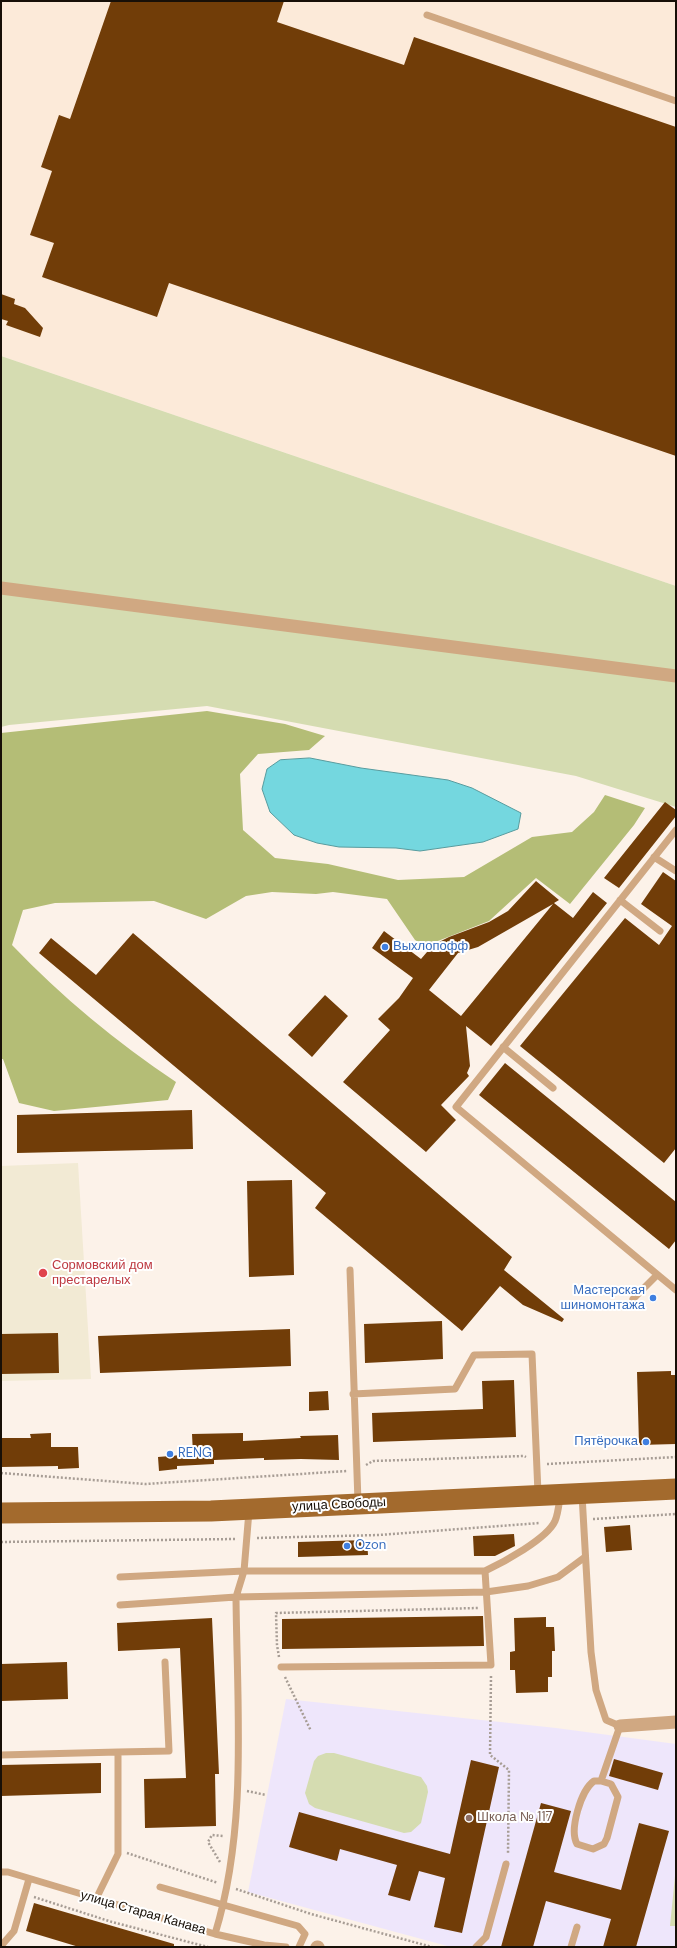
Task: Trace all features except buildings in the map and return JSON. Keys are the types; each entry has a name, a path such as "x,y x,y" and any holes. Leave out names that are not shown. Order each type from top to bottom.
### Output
{"main road":[{"name":"улица Свободы","path":"1,1513 249,1509 676,1489"}],"street":[{"path":"1,588 676,676"},
{"path":"620,1726 676,1722"}],"lane":[{"path":"427,15 676,101"},
{"path":"676,830 456,1107 676,1290"},
{"path":"654,857 676,871"},
{"path":"620,900 660,931"},
{"path":"503,1048 553,1088"},
{"path":"350,1270 353,1394 358,1504"},
{"path":"633,1300 657,1275"},
{"path":"353,1394 455,1389 474,1355 532,1354 538,1496"},
{"path":"120,1577 244,1571 485,1571 510,1560 545,1533 555,1522 561,1494"},
{"path":"582,1494 591,1652 596,1690 606,1720 620,1726 600,1781"},
{"path":"215,1934 228,1886 235,1836 238,1790 236,1597 244,1571 249,1509"},
{"path":"120,1605 236,1597 486,1592 528,1586 558,1577 585,1557"},
{"path":"281,1667 491,1665 485,1571"},
{"path":"1,1755 169,1751 165,1662"},
{"path":"96,1900 118,1854 118,1752"},
{"path":"594,1781 600,1781 611,1784 618,1797 608,1838 604,1844 593,1849 577,1844 573,1831 584,1791 594,1781"},
{"path":"476,1947 486,1937 506,1864"},
{"name":"улица Старая Канава","path":"1,1872 8,1872 96,1900 215,1934 264,1945 286,1947"},
{"path":"1,1946 14,1931 29,1879"},
{"path":"160,1887 298,1926 305,1934 299,1947"},
{"path":"571,1947 577,1927"}],"path":[{"path":"1,1473 145,1484 357,1470 373,1461 524,1456 536,1464 676,1457"},
{"path":"583,1520 676,1514"},
{"path":"1,1542 247,1539 378,1535 555,1522"},
{"path":"311,1731 281,1667 277,1645 276,1613 487,1608"},
{"path":"491,1665 490,1755 509,1770 508,1858 506,1864"},
{"path":"238,1790 266,1795"},
{"path":"229,1878 208,1842 212,1835 235,1836"},
{"path":"118,1850 311,1914 432,1947"},
{"path":"28,1895 112,1922 208,1947"},
{"path":"311,1914 314,1910"}],"shaded area":[{"path":"1,1 676,1 676,586 1,356"},
{"name":"Сормовский дом престарелых","path":"78,1163 91,1379 1,1381 1,1166"},
{"name":"Школа № 117","path":"286,1699 556,1728 676,1744 676,1947 451,1947 248,1892"}],"green space":[{"path":"1,356 676,586 676,807 576,776 207,706 1,727"},
{"path":"207,711 285,724 325,736 309,750 258,754 240,774 243,830 275,858 328,864 398,880 464,877 532,837 572,832 594,812 605,795 645,808 634,825 570,904 536,878 489,921 425,946 415,940 387,899 333,892 316,894 272,892 246,896 206,919 154,901 55,903 23,910 12,945 50,983 90,1018 132,1051 176,1082 168,1100 54,1111 19,1103 3,1059 1,1059 1,733"},
{"path":"326,1753 334,1753 421,1777 427,1786 428,1792 421,1823 411,1832 404,1833 315,1808 309,1804 305,1793 314,1761 318,1756"},
{"path":"676,1866 676,1926 670,1926"}],"water":[{"path":"310,758 361,768 448,780 472,788 521,813 518,829 483,842 420,851 396,848 339,847 317,843 294,835 270,812 262,789 267,769 280,760"}],"place":[{"name":"Выхлопофф","path":"385,947"},
{"name":"Сормовский дом престарелых","path":"43,1273"},
{"name":"Мастерская шиномонтажа","path":"653,1298"},
{"name":"Пятёрочка","path":"646,1442"},
{"name":"RENG","path":"170,1454"},
{"name":"Ozon","path":"347,1546"},
{"name":"Школа № 117","path":"469,1818"}]}
